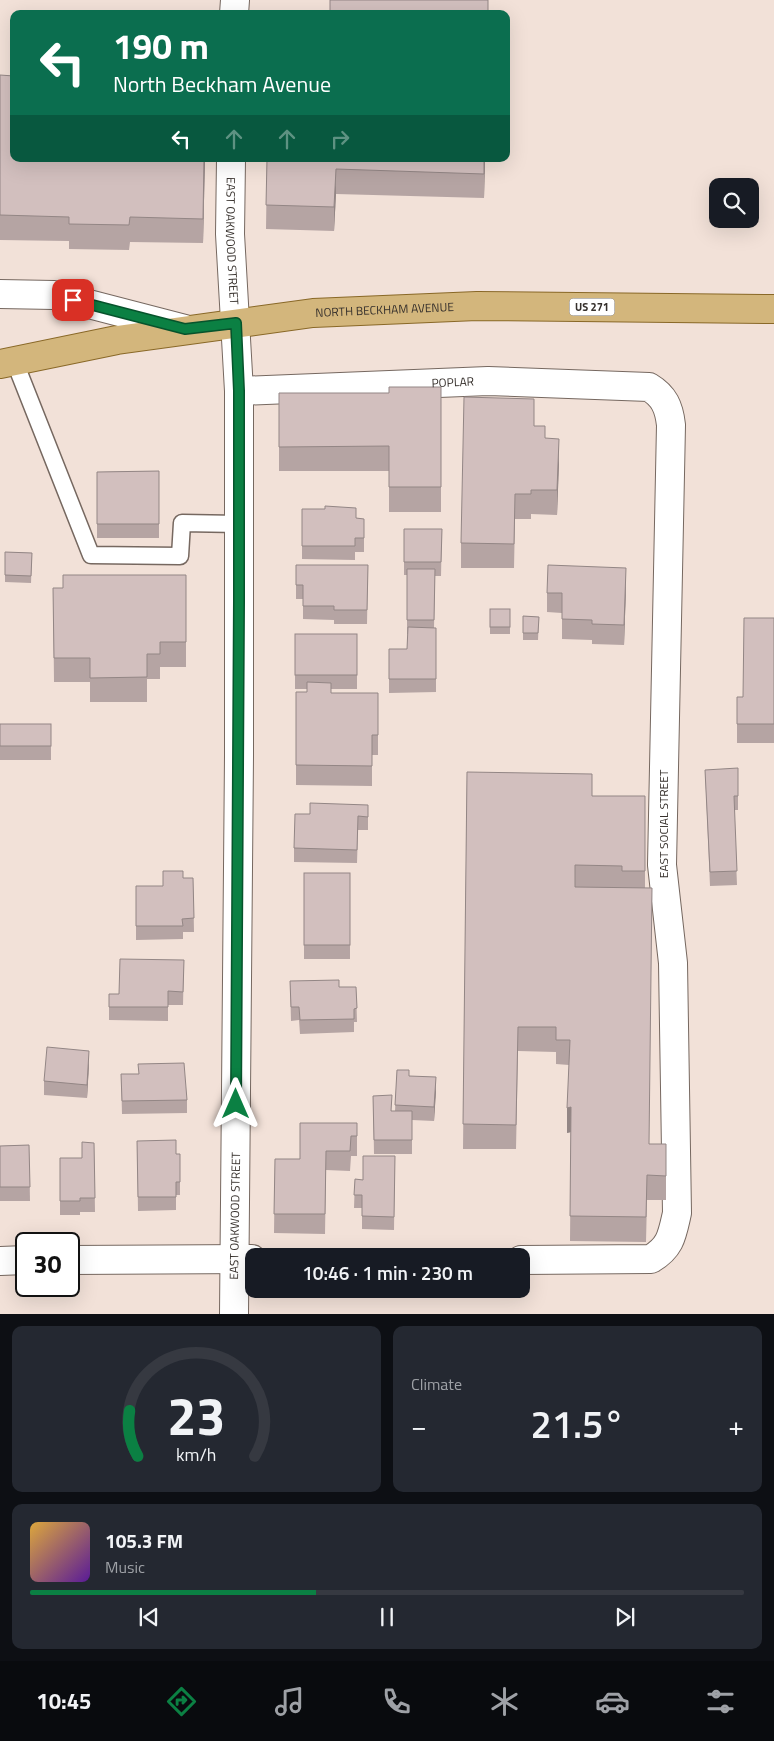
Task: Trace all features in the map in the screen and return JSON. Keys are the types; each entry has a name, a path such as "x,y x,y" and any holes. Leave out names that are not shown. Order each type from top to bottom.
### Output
{"main road":[{"name":"NORTH BECKHAM AVENUE","path":"7,362 73,348 185,329 313,313 477,306 774,309"}],"street":[{"name":"EAST OAKWOOD STREET","path":"232,162 230,234 239,391 244,1259 234,1314"},
{"path":"0,294 54,295 185,329"},
{"name":"POPLAR","path":"239,391 488,382 649,387 662,396"},
{"name":"EAST SOCIAL STREET","path":"530,1260 634,1261 651,1259 665,1250 672,1235 677,1213 673,963 662,865 671,425 670,414 662,396"},
{"path":"80,1260 244,1259"},
{"path":"0,1261 15,1260"}],"lane":[{"path":"7,362 91,555 180,556 182,523 239,524"}],"building":[{"path":"330,0 488,0 488,10 330,10"},
{"path":"0,75 10,76 10,162 204,162 203,219 130,217 129,225 69,224 69,217 0,215"},
{"path":"267,162 484,162 484,174 336,169 334,207 266,205"},
{"path":"389,387 441,387 441,487 389,487 389,446 279,447 279,393 389,393"},
{"path":"464,397 534,399 534,426 545,426 545,438 559,439 557,490 531,490 531,494 515,494 514,544 461,543"},
{"path":"159,471 159,524 97,524 97,472"},
{"path":"325,506 356,508 356,518 364,519 364,538 355,538 355,546 302,546 302,509 325,509"},
{"path":"404,529 442,529 441,562 404,562"},
{"path":"5,552 32,553 31,576 5,575"},
{"path":"296,565 368,565 367,610 334,610 334,606 303,606 303,585 296,585"},
{"path":"548,565 626,568 624,625 592,624 592,620 562,619 562,593 547,593"},
{"path":"407,569 435,569 434,620 407,620"},
{"path":"63,575 186,575 186,642 160,642 160,654 147,654 147,677 90,678 90,658 54,658 53,588 63,588"},
{"path":"490,609 510,609 510,627 490,627"},
{"path":"523,616 539,617 538,633 523,633"},
{"path":"744,618 774,618 774,724 737,724 737,697 743,697"},
{"path":"408,627 436,628 436,679 389,679 389,649 407,649"},
{"path":"295,634 357,634 357,675 295,675"},
{"path":"307,682 331,683 331,693 378,693 378,735 372,735 372,766 296,765 296,692 307,692"},
{"path":"0,724 51,724 51,746 0,746"},
{"path":"738,768 738,796 734,796 737,871 710,872 705,770"},
{"path":"467,772 592,774 592,796 645,796 645,871 622,871 622,866 575,865 575,887 652,888 649,1144 666,1144 666,1176 647,1175 646,1217 570,1216 571,1107 567,1108 570,1040 556,1040 556,1027 518,1027 516,1125 463,1124"},
{"path":"310,803 368,805 368,817 358,816 357,850 294,848 295,814 310,814"},
{"path":"163,871 183,871 183,878 193,878 194,918 182,919 183,926 136,926 136,886 163,886"},
{"path":"304,873 350,873 350,945 304,945"},
{"path":"120,959 184,960 183,992 168,991 168,1007 109,1007 109,994 119,994"},
{"path":"339,980 339,987 356,987 357,1008 354,1009 354,1019 300,1020 299,1007 291,1007 290,981"},
{"path":"47,1047 89,1051 87,1085 44,1081"},
{"path":"184,1063 187,1100 122,1101 121,1074 139,1074 138,1064"},
{"path":"397,1070 409,1070 409,1076 436,1077 434,1107 395,1105"},
{"path":"392,1095 391,1111 412,1111 412,1140 374,1140 373,1096"},
{"path":"300,1123 357,1123 357,1136 351,1136 350,1151 326,1151 325,1214 274,1214 275,1159 300,1159"},
{"path":"176,1140 176,1154 180,1154 180,1182 176,1182 176,1197 138,1197 137,1141"},
{"path":"82,1142 94,1143 95,1198 80,1198 80,1201 60,1201 60,1158 82,1158"},
{"path":"29,1145 30,1187 0,1187 0,1146"},
{"path":"363,1156 395,1156 394,1217 362,1216 362,1195 354,1195 355,1179 363,1180"}],"route":[{"path":"73,300 185,329 236,323 239,391 239,756 236,1104"}]}
